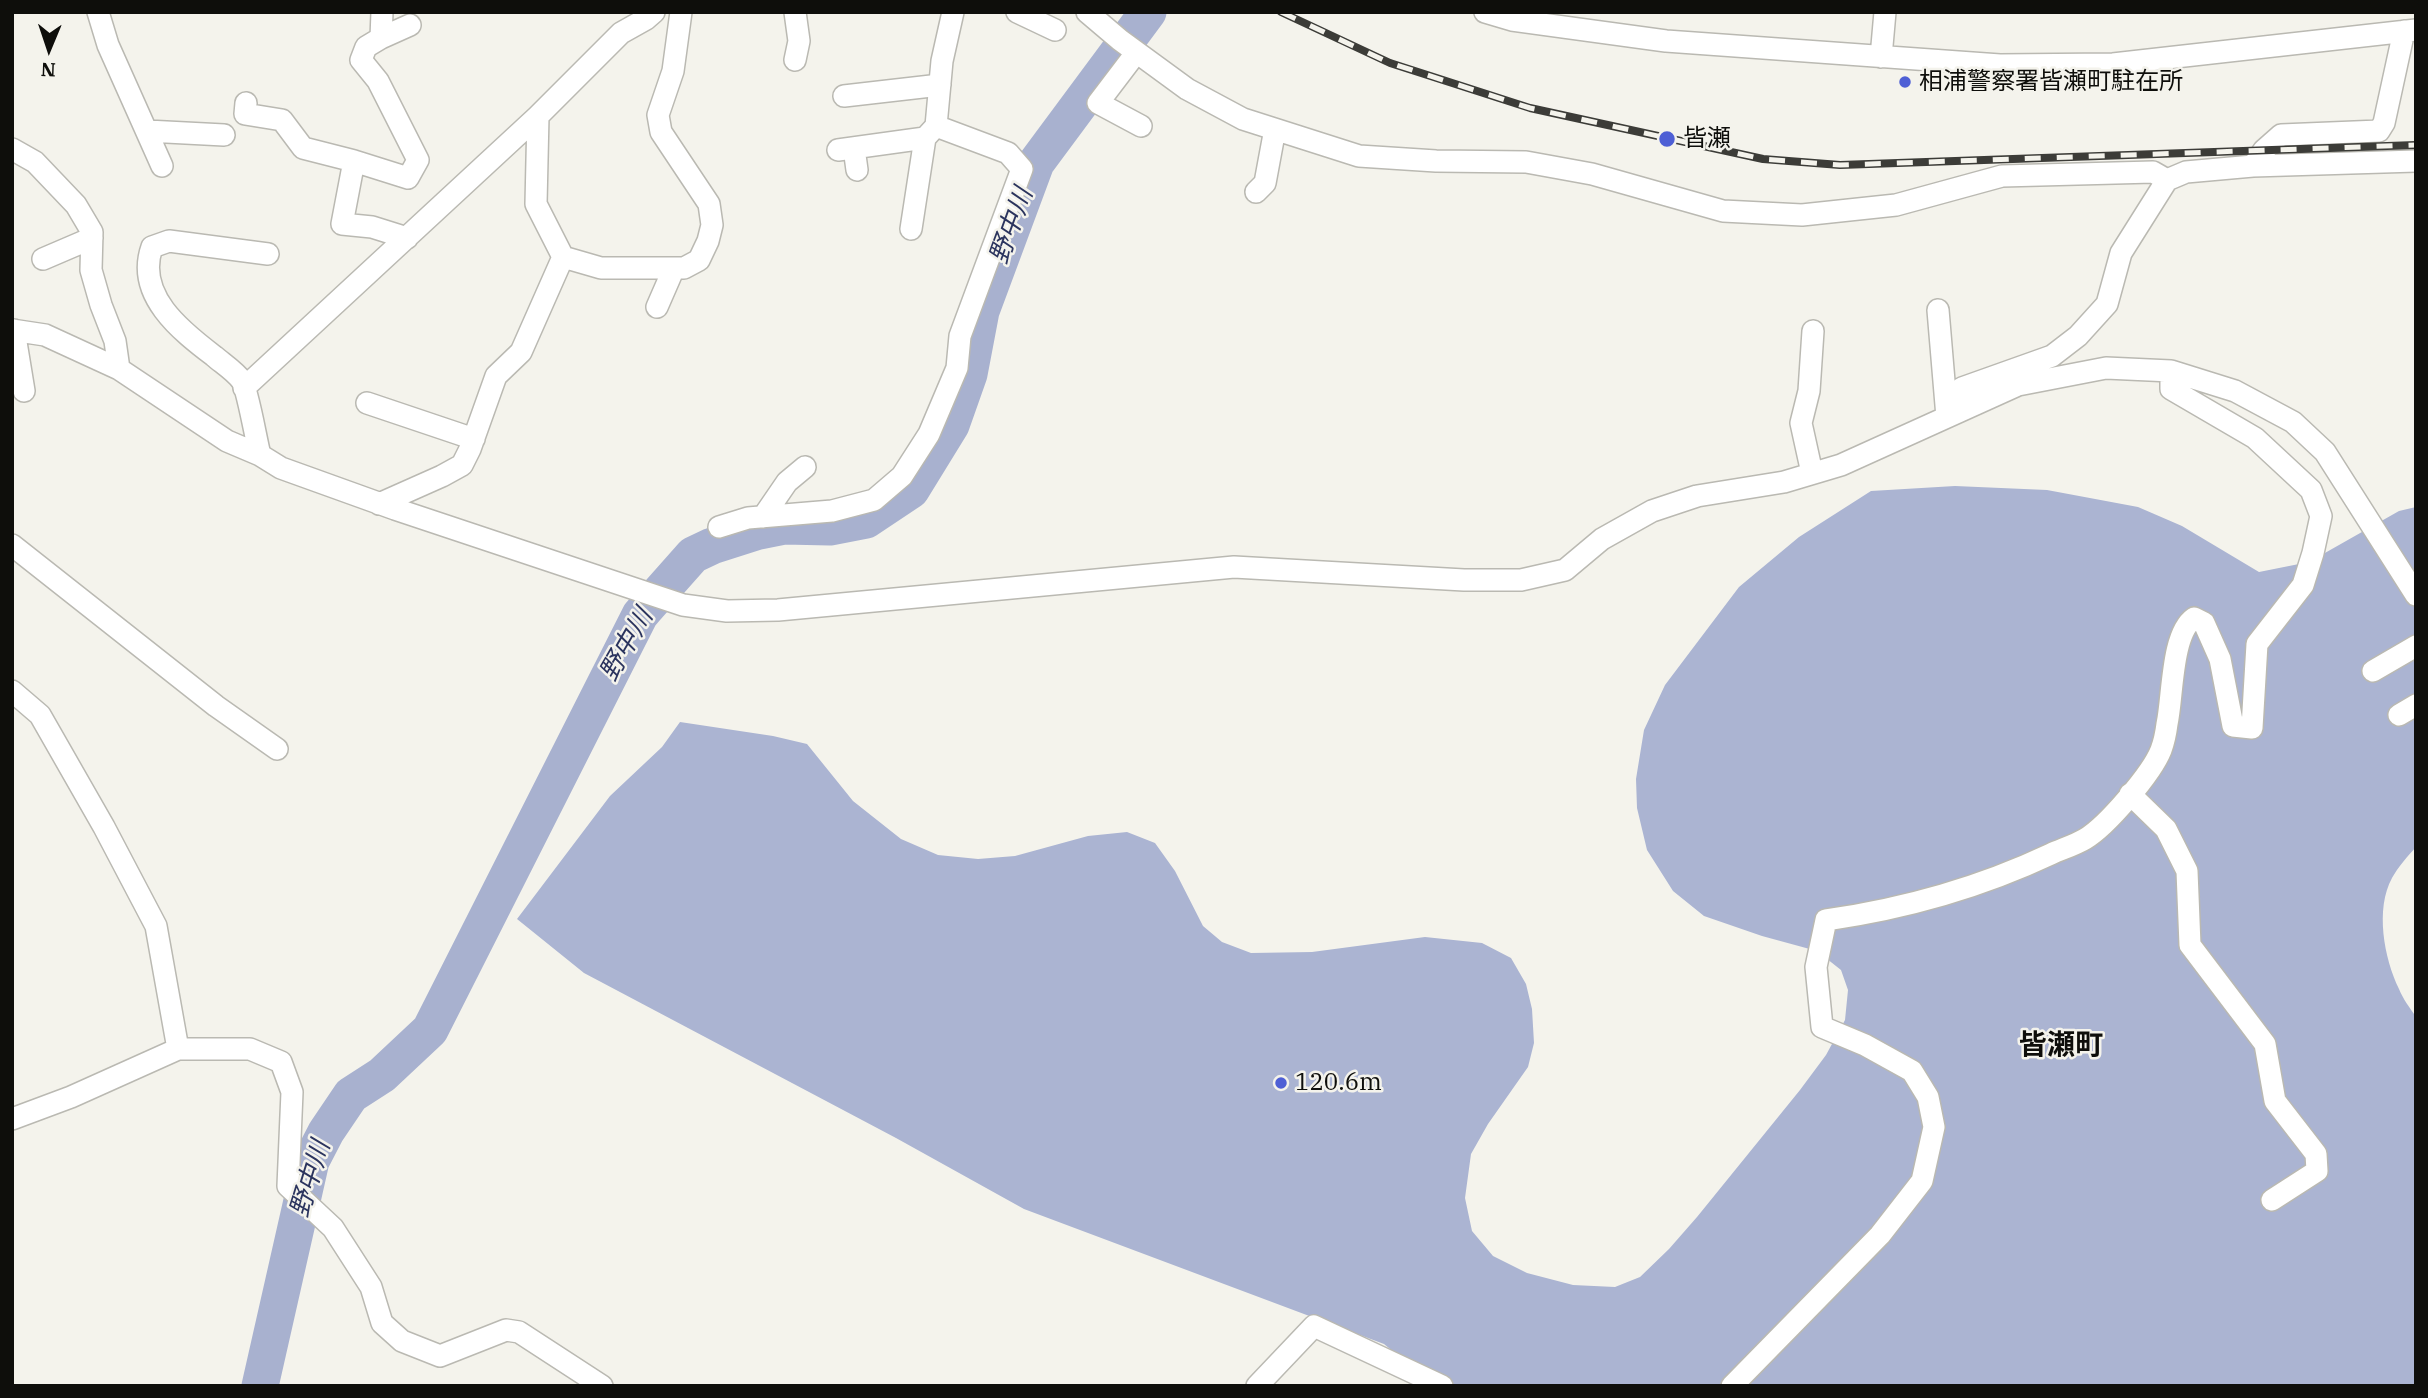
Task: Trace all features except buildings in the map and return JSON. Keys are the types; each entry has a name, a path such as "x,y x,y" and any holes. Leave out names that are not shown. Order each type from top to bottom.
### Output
{"street":[{"path":"98,12 108,45 163,166"},
{"path":"381,38 383,12"},
{"path":"538,116 536,204 564,257 601,268 684,268 699,260 712,225 709,204 661,132 658,115 674,71 681,12"},
{"path":"795,12 799,41 795,60"},
{"path":"911,229 953,12"},
{"path":"1017,12 1055,30"},
{"path":"1087,12 1187,89 1243,118 1359,156 1436,161 1526,162 1592,174 1723,211 1802,215 1896,205 2002,176 2153,172 2167,180"},
{"path":"1485,12 1512,20 1666,41 2000,65 2113,64 2410,30 2384,123 2379,131 2281,135 2264,150 2253,166"},
{"path":"1881,57 1885,12"},
{"path":"244,388 538,116 621,33 647,15"},
{"path":"246,103 245,114 282,120 303,148 408,178 418,160 379,81 361,60 366,47 410,24"},
{"path":"1136,52 1098,103 1141,126"},
{"path":"844,96 940,85"},
{"path":"289,129 297,107"},
{"path":"1256,192 1265,183 1275,129"},
{"path":"147,131 224,135"},
{"path":"719,527 748,518 832,511 874,500 902,475 929,434 957,368 960,336 1022,169 1008,153 931,132 846,149 857,170"},
{"path":"12,149 35,162 76,205 92,232 91,270 115,341 119,369"},
{"path":"354,161 342,224 372,227 407,237"},
{"path":"1956,413 1962,388 2052,356 2078,336 2107,304 2121,253 2167,180 2186,173 2253,166 2416,161"},
{"path":"43,259 92,238"},
{"path":"260,455 243,382 182,331 159,304 150,282 148,258 152,247 169,241 268,254"},
{"path":"379,504 442,477 462,464 474,439 496,376 521,352 564,257"},
{"path":"657,307 674,268"},
{"path":"1938,310 1956,413"},
{"path":"24,391 13,330 45,335 119,369 227,441 260,455 281,468 622,586 683,605 727,611 778,610 1234,567 1464,580 1521,580 1565,570 1602,539 1652,511 1697,496 1784,482 1841,465 2018,385 2106,368 2171,371 2235,391 2293,422 2325,452 2416,596"},
{"path":"1812,473 1801,423 1809,391 1813,331"},
{"path":"1732,1386 1905,1206 1922,1181 1934,1126 1928,1097 1912,1071 1865,1045 1822,1027 1816,967 1826,920 1871,914 2006,875 2086,838 2111,817 2161,751 2180,638 2186,623 2194,618 2204,623 2220,659 2233,726 2252,728 2257,644 2303,585 2314,553 2321,516 2311,490 2255,438 2171,389 2171,371"},
{"path":"367,403 402,425 474,439"},
{"path":"763,517 787,482 805,467"},
{"path":"12,545 216,706 277,749"},
{"path":"2374,671 2416,646"},
{"path":"12,691 40,715 104,827 156,926 178,1049"},
{"path":"2130,794 2166,829 2187,871 2190,945 2265,1044 2275,1101 2316,1154 2317,1171 2272,1200"},
{"path":"12,1119 71,1097 178,1049 250,1049 281,1062 292,1092 288,1186 333,1228 371,1287 382,1323 402,1341 440,1356 506,1330 519,1332 602,1386"},
{"path":"1257,1386 1314,1326 1442,1386"}],"shaded area":[{"path":"1955,486 2047,490 2138,507 2182,526 2259,572 2309,562 2399,511 2416,507 2416,847 2392,878 2387,890 2383,919 2389,963 2402,996 2416,1017 2416,1386 1435,1386 1384,1344 1024,1209 584,973 517,919 610,796 662,747 680,722 807,744 853,801 901,839 938,855 978,859 1015,856 1088,836 1127,832 1155,843 1175,871 1203,926 1222,942 1251,953 1312,952 1425,937 1482,943 1511,958 1526,984 1532,1009 1534,1043 1528,1067 1488,1124 1471,1154 1465,1198 1472,1231 1493,1256 1527,1273 1573,1285 1615,1287 1640,1277 1669,1249 1800,1090 1826,1055 1845,1020 1848,990 1841,970 1817,951 1704,916 1673,891 1647,850 1637,808 1636,779 1644,730 1665,685 1739,587 1799,537 1871,491"}],"waterway":[{"name":"野中川","path":"260,1386 311,1161 326,1132 351,1095 382,1075 430,1030 640,615 693,555 712,546 784,526 830,527 866,520 911,490 951,425 969,374 981,311 1036,163 1148,12"}],"railway":[{"path":"1281,12 1390,63 1530,108 1763,159 1840,165 2416,145"}],"place":[{"name":"相浦警察署皆瀬町駐在所","path":"1905,82"},
{"name":"皆瀬","path":"1667,139"},
{"name":"120.6m","path":"1281,1083"}],"district":[{"name":"皆瀬町","path":"2061,1046"}]}
